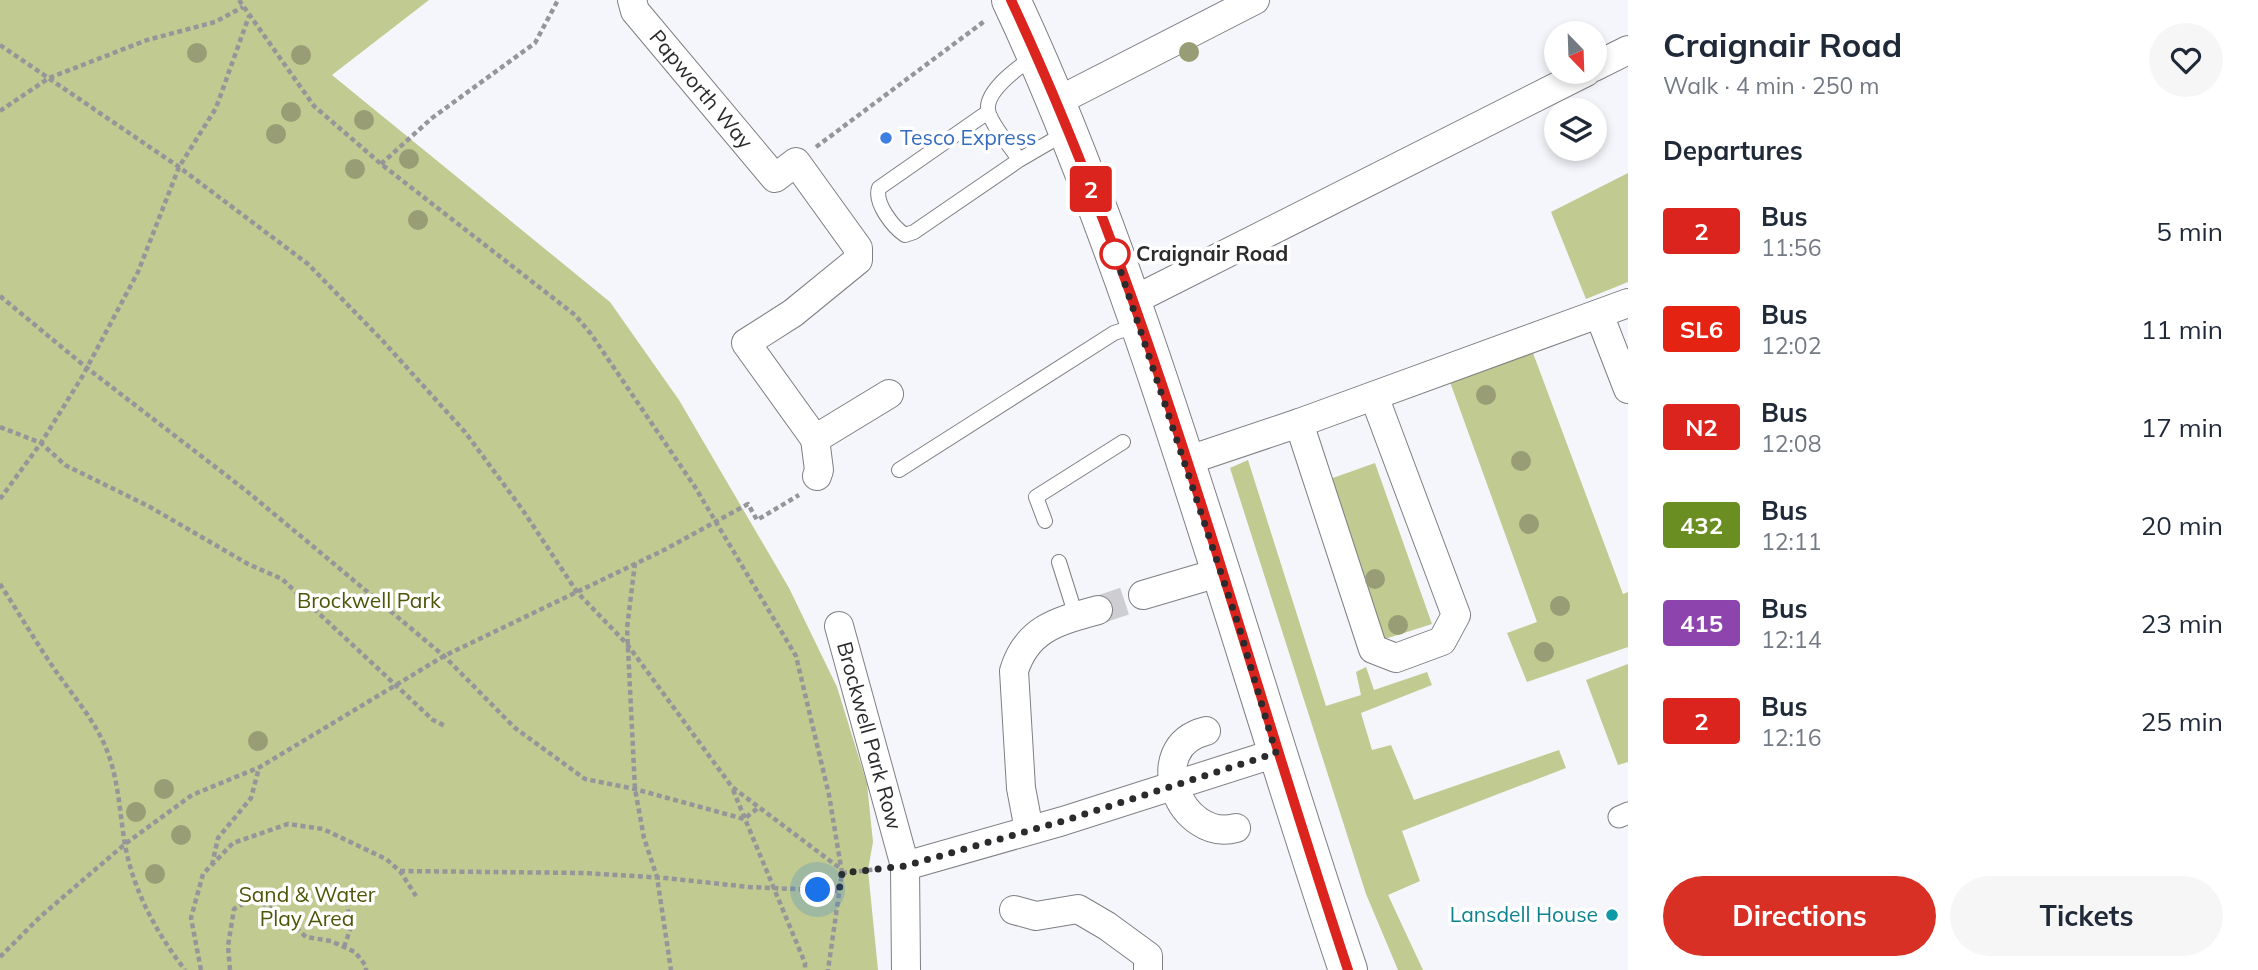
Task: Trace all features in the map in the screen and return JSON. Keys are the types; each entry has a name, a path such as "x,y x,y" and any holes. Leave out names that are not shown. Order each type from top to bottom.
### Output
{"main road":[{"path":"1012,2 1062,117 1135,312 1186,461 1276,753 1348,970"}],"street":[{"name":"Papworth Way","path":"632,0 635,11 858,248 858,260 793,313 746,343 815,439"},
{"path":"1062,117 1255,0"},
{"path":"1607,60 1628,50"},
{"path":"1135,312 1146,294 1562,84"},
{"path":"1186,461 1299,423 1628,303"},
{"path":"1599,314 1628,389"},
{"path":"817,476 815,439 889,394"},
{"path":"1299,423 1373,649 1396,658 1442,641 1456,615 1374,396"},
{"path":"1143,595 1221,572"},
{"path":"1029,830 1021,788 1014,671 1019,653 1039,631 1087,613"},
{"name":"Brockwell Park Row","path":"839,626 905,866 906,970"},
{"path":"1206,731 1185,740 1176,750 1171,769 1175,786 1181,801 1202,824 1212,829 1236,828"},
{"path":"905,866 1175,786 1276,753"},
{"path":"1014,910 1036,916 1078,909 1148,956 1148,970"}],"lane":[{"path":"1019,160 988,112 989,99 1008,75 1036,54"},
{"path":"988,112 885,183 877,194 882,207 900,232 905,235 1019,160 1062,117"},
{"path":"899,470 1114,334 1135,312"},
{"path":"1045,522 1036,497 1123,442"},
{"path":"1059,562 1087,613"}],"path":[{"path":"239,0 314,106 381,164 575,315 592,334 695,487 796,656 829,795 842,871 828,970"},
{"path":"381,164 432,118 536,43 558,0"},
{"path":"785,170 1012,2"},
{"path":"0,111 49,78 147,40 215,22 243,7"},
{"path":"0,499 41,443 87,368 138,272 179,167 216,108 249,16"},
{"path":"0,45 179,167 307,264 381,339 464,432 522,509 577,592 628,644 732,787 842,871 905,866"},
{"path":"0,296 87,368 244,489 444,656 515,728 585,779 635,789 744,819"},
{"path":"0,427 41,443 65,465 150,507 248,564 282,579 433,719 445,726"},
{"path":"0,957 41,916 125,844 192,794 260,767 444,656 635,563 748,504 757,520 811,488 817,476"},
{"path":"635,563 627,628 635,789 644,838 657,877 671,970"},
{"path":"0,583 98,731 119,790 125,844 134,881 153,923 185,970"},
{"path":"212,865 218,838 251,798 260,767"},
{"path":"732,787 776,888 805,962 805,970"},
{"path":"744,819 758,808"},
{"path":"201,970 191,918 203,874 233,843 288,824 323,829 386,859 400,871 416,896"},
{"path":"400,871 585,873 839,891"},
{"path":"230,970 229,946 234,909 254,898 285,917 306,937 331,941 355,952 366,970"},
{"path":"344,947 351,927 346,898"}],"green space":[{"name":"Brockwell Park","path":"0,0 429,0 332,75 610,302 679,400 789,588 837,687 867,784 873,842 868,870 878,970 0,970"},
{"path":"1628,173 1628,282 1586,299 1551,212"},
{"path":"1533,353 1623,594 1628,592 1628,647 1527,682 1507,633 1537,622 1450,382"},
{"path":"1248,460 1326,706 1361,695 1356,672 1366,667 1374,690 1427,672 1432,685 1361,713 1372,750 1391,745 1414,800 1559,750 1566,768 1402,831 1420,881 1388,895 1423,970 1398,970 1366,894 1230,468"},
{"path":"1375,463 1432,624 1385,639 1330,479"},
{"path":"1628,664 1628,762 1618,765 1586,680"}],"tunnel":[{"path":"1098,610 1143,595"}],"bus line":[{"name":"2","path":"1011,0 1069,132 1152,360 1239,627 1276,753 1348,970"}],"place":[{"name":"Tesco Express","path":"886,138"},
{"name":"Craignair Road","path":"1115,254"},
{"name":"Lansdell House","path":"1612,915"}],"route":[{"path":"818,890 839,891 842,873 905,866 1140,798 1276,753 1239,627 1114,251 1115,254"}],"park label":[{"name":"Sand & Water Play Area","path":"307,907"}]}
